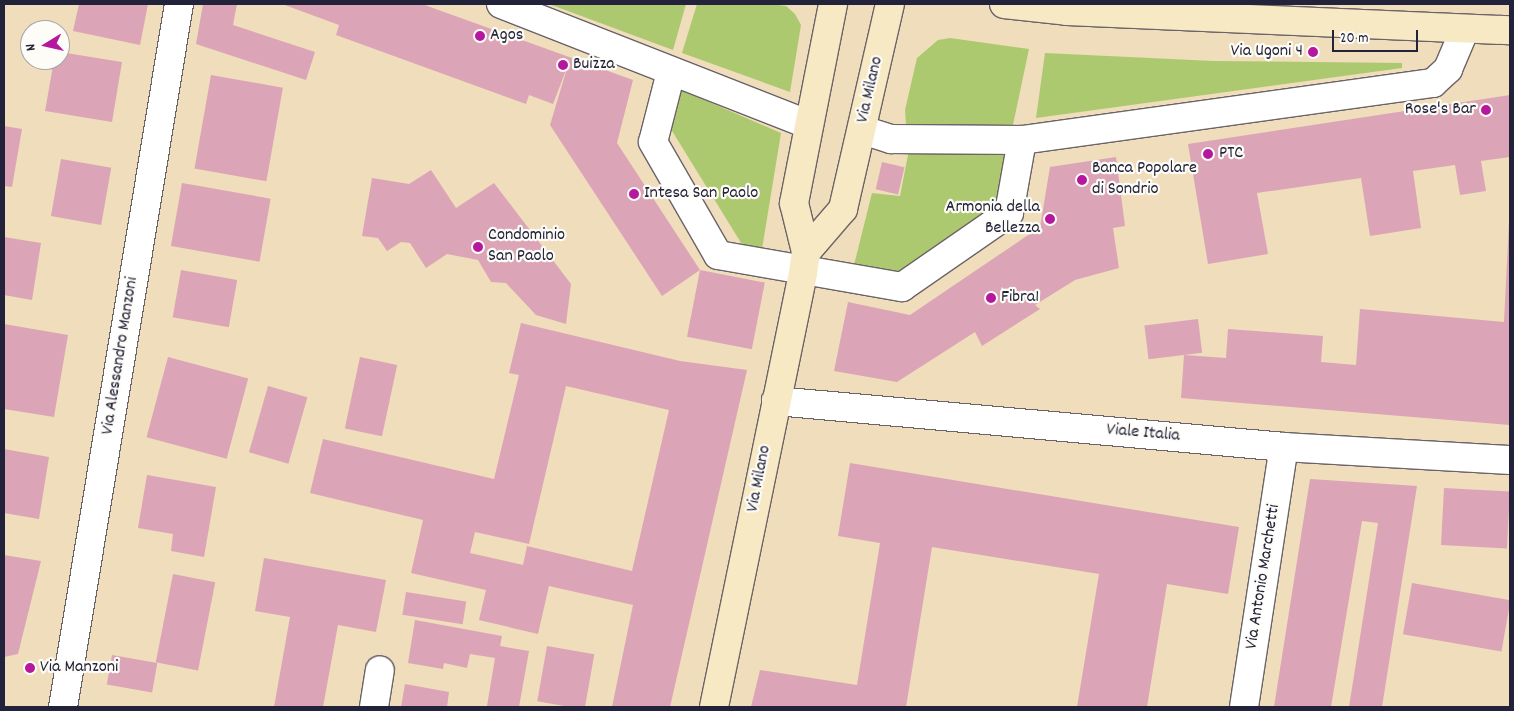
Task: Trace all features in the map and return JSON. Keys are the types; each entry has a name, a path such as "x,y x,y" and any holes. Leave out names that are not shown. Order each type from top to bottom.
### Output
{"main road":[{"name":"Via Milano","path":"714,707 804,262 794,202 833,4"},
{"name":"Via Milano","path":"804,262 843,209 890,4"},
{"path":"1004,4 1510,30"}],"street":[{"name":"Via Alessandro Manzoni","path":"63,707 179,4"},
{"path":"501,4 799,121"},
{"name":"Via Milano","path":"872,133 891,140 1022,140 1433,84 1448,69 1466,29"},
{"path":"671,72 653,142 718,255 804,262 902,287 1009,213 1022,140"},
{"name":"Viale Italia","path":"776,401 1284,447 1510,460"},
{"name":"Via Antonio Marchetti","path":"1244,707 1284,447"},
{"path":"374,707 380,670"}],"green space":[{"path":"549,4 686,4 673,50"},
{"path":"697,4 771,4 786,6 795,14 801,25 790,92 682,53"},
{"path":"950,38 1029,49 996,205 899,278 853,269 872,193 900,196 908,155 905,110 917,58 938,40"},
{"path":"1045,53 1213,61 1402,63 1402,68 1036,118"},
{"path":"677,88 781,133 762,249 743,246 669,126"}],"building":[{"path":"79,4 148,4 140,45 73,31"},
{"path":"203,4 237,4 233,25 315,52 306,80 196,44"},
{"path":"282,4 422,4 633,80 617,143 700,270 662,296 550,125 568,65 553,104 529,95 526,104 336,35 339,25"},
{"path":"70,54 122,62 112,122 45,111 52,70 70,70"},
{"path":"211,75 283,88 266,181 195,169"},
{"path":"1510,95 1510,157 1481,161 1486,191 1460,195 1455,165 1413,171 1421,228 1370,236 1361,178 1257,193 1268,254 1208,264 1188,144"},
{"path":"4,126 22,129 12,187 4,186"},
{"path":"1116,157 1125,226 1113,228 1119,268 1075,280 1035,305 1040,309 982,346 975,332 897,382 834,371 848,302 910,315 1040,227 1050,167"},
{"path":"61,159 111,168 101,225 51,216"},
{"path":"882,162 904,167 898,194 876,189"},
{"name":"Condominio San Paolo","path":"431,170 456,208 494,183 571,284 566,324 536,315 506,283 491,282 478,260 447,254 426,268 410,243 401,242 387,251 378,238 362,236 372,178 409,184"},
{"path":"182,183 271,199 260,262 171,246"},
{"path":"1510,202 1510,425 1181,398 1184,355 1226,358 1228,329 1323,336 1321,362 1356,365 1360,309 1504,322"},
{"path":"4,237 41,243 32,300 4,295"},
{"path":"181,270 237,280 229,327 173,317"},
{"path":"700,270 765,283 752,349 687,337"},
{"path":"1198,319 1202,353 1149,359 1144,326"},
{"path":"521,323 680,361 747,370 670,707 612,707 633,605 549,586 538,634 479,620 486,590 411,573 423,520 310,493 323,439 494,479 519,375 509,373","holes":["566,386 669,410 632,571 527,546 523,565 470,553 475,532 529,544"]},
{"path":"4,324 68,335 54,417 4,409"},
{"path":"168,357 248,378 227,459 147,437"},
{"path":"360,357 397,365 382,436 345,428"},
{"path":"268,386 307,397 288,464 249,452"},
{"path":"4,449 49,457 39,519 4,513"},
{"path":"850,463 1239,527 1228,594 1167,584 1147,707 1077,707 1099,574 932,547 906,707 751,707 760,670 857,685 880,543 838,536"},
{"path":"147,475 216,487 204,557 171,551 173,534 138,528"},
{"path":"1310,479 1417,486 1382,707 1349,707 1378,523 1362,521 1331,707 1274,707"},
{"path":"1444,488 1510,491 1507,548 1441,545"},
{"path":"4,555 41,561 18,654 4,657"},
{"path":"264,558 386,580 376,632 338,625 323,707 274,707 290,617 255,611"},
{"path":"173,574 215,582 198,671 156,662"},
{"path":"1412,583 1510,600 1501,652 1403,634"},
{"path":"406,592 466,602 463,624 402,615"},
{"path":"415,620 502,636 500,646 529,651 519,707 487,706 495,658 470,654 467,668 444,663 443,669 408,663"},
{"path":"547,646 594,654 585,707 570,707 537,701"},
{"path":"112,655 157,663 152,693 107,685"},
{"path":"405,684 449,692 447,707 401,707"}],"place":[{"name":"Agos","path":"480,36"},
{"name":"Via Ugoni 4","path":"1313,52"},
{"name":"Buizza","path":"563,65"},
{"name":"Rose's Bar","path":"1486,110"},
{"name":"PTC","path":"1208,154"},
{"name":"Banca Popolare di Sondrio","path":"1082,180"},
{"name":"Intesa San Paolo","path":"634,194"},
{"name":"Armonia della Bellezza","path":"1050,219"},
{"name":"Condominio San Paolo","path":"478,247"},
{"name":"Fibra1","path":"991,298"},
{"name":"Via Manzoni","path":"30,668"}]}
